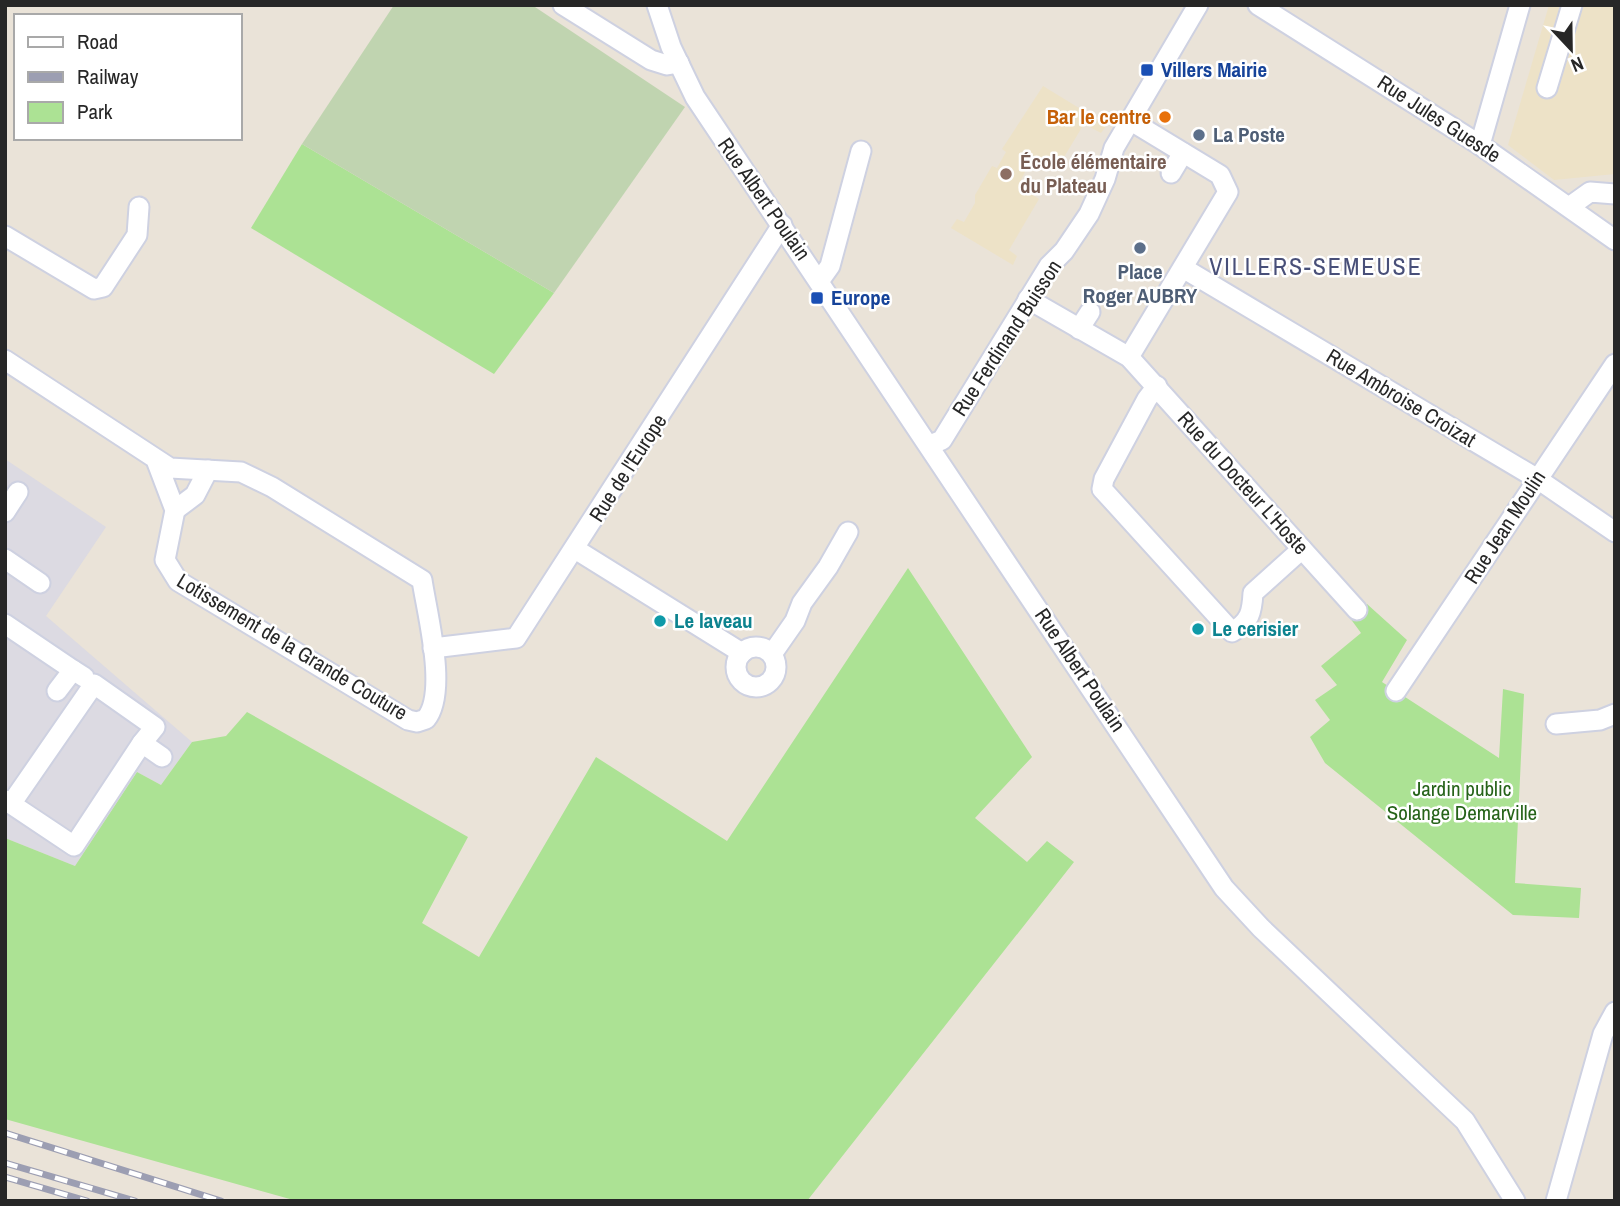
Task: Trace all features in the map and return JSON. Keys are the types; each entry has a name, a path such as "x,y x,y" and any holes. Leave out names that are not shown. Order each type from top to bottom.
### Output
{"street":[{"path":"563,5 651,60 667,65 678,63"},
{"name":"Rue Albert Poulain","path":"657,5 678,63 695,97 820,279 1224,888 1261,928 1465,1121 1515,1201"},
{"name":"Rue Ferdinand Buisson","path":"930,445 942,440 1049,266 1064,251 1089,214 1105,180 1114,148 1199,5"},
{"name":"Rue Jules Guesde","path":"1258,5 1480,145 1615,240"},
{"path":"1480,145 1520,5"},
{"path":"1547,88 1572,5"},
{"path":"1028,299 1129,357 1228,192 1220,175 1131,121"},
{"path":"820,279 830,267 861,151"},
{"path":"1171,173 1183,153"},
{"path":"1569,207 1590,192 1615,194"},
{"path":"5,236 94,289 103,287 137,235 139,206"},
{"name":"Rue de l'Europe","path":"433,648 516,638 782,225"},
{"name":"Rue Ambroise Croizat","path":"1183,268 1536,478 1615,532"},
{"path":"1079,329 1090,312"},
{"name":"Rue du Docteur L'Hoste","path":"1129,357 1357,610"},
{"name":"Lotissement de la Grande Couture","path":"5,360 170,468 242,472 422,580 433,648 436,701 426,719 417,722 408,720 178,581 165,561 175,510"},
{"name":"Rue Jean Moulin","path":"1396,691 1536,478 1615,364"},
{"path":"1157,386 1110,467 1102,489 1232,632 1244,625 1252,612 1253,593 1302,549"},
{"path":"156,460 175,510 195,495 208,470"},
{"path":"5,512 18,492"},
{"path":"772,654 848,532"},
{"path":"575,548 742,653"},
{"path":"5,559 40,583"},
{"path":"5,624 94,684 155,727 74,846 8,802 94,684"},
{"path":"753,647 772,654 776,666 773,679 756,688 739,678 736,665 742,653 753,647"},
{"path":"57,691 73,670"},
{"path":"1556,724 1600,720 1615,714"},
{"path":"142,743 162,757"},
{"path":"1556,1201 1603,1034 1615,1012"}],"shaded area":[{"path":"1549,5 1615,5 1615,174 1554,180 1508,145"},
{"name":"École élémentaire du Plateau","path":"1043,86 1107,125 1101,133 1084,124 1055,172 1040,163 1028,166 1021,180 1021,187 1039,199 1009,250 1017,256 1013,265 951,228 957,219 964,222 975,203 975,195 992,166 997,168 1006,152 1002,149"},
{"path":"5,459 106,527 46,616 192,742 161,785 137,772 75,866 5,838"}],"green space":[{"path":"394,5 532,5 685,107 554,293 302,144"},
{"path":"302,144 554,293 494,374 251,228"},
{"path":"908,568 1032,757 975,818 1027,862 1047,841 1074,862 807,1201 297,1201 5,1119 5,838 75,866 137,772 161,785 192,742 226,736 247,712 468,837 422,923 479,957 596,757 727,841"},
{"name":"Jardin public Solange Demarville","path":"1367,604 1407,640 1382,682 1499,758 1503,689 1524,694 1515,883 1581,888 1579,918 1513,915 1325,763 1310,737 1330,720 1315,700 1337,685 1321,666 1361,633 1350,618"}],"railway":[{"path":"5,1133 221,1201"},
{"path":"5,1163 135,1201"},
{"path":"5,1177 87,1201"}],"place":[{"name":"Villers Mairie","path":"1147,70"},
{"name":"Bar le centre","path":"1165,117"},
{"name":"La Poste","path":"1199,135"},
{"name":"École élémentaire du Plateau","path":"1006,174"},
{"name":"Place Roger AUBRY","path":"1140,248"},
{"name":"Europe","path":"817,298"},
{"name":"Le laveau","path":"660,621"},
{"name":"Le cerisier","path":"1198,629"}],"district":[{"name":"VILLERS-SEMEUSE","path":"1316,267"}]}
